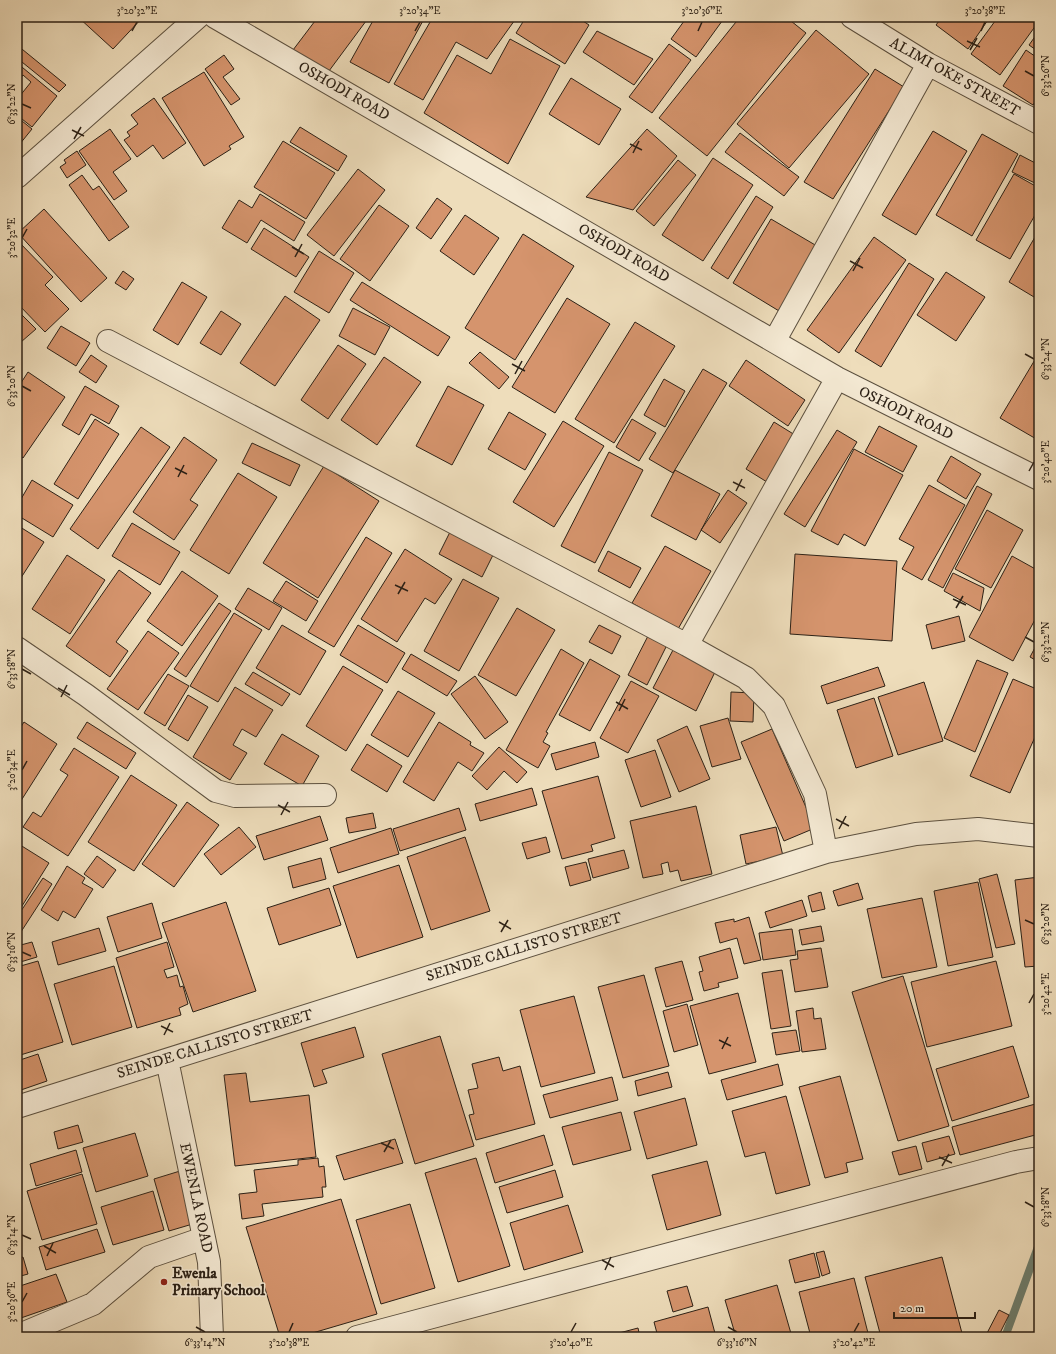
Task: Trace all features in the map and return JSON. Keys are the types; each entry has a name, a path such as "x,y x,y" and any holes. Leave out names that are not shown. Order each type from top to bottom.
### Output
{"street":[{"path":"17,177 198,17"},
{"name":"OSHODI ROAD","path":"215,17 775,340 837,378 1039,479"},
{"name":"ALIMI OKE STREET","path":"852,17 928,64 1039,123"},
{"path":"775,340 928,64"},
{"path":"108,341 687,645 746,678 774,706 815,794 826,852"},
{"path":"687,645 837,378"},
{"path":"17,648 86,695 216,791 235,796 326,795"},
{"name":"SEINDE CALLISTO STREET","path":"17,1107 826,852 916,834 978,829 1039,836"},
{"name":"EWENLA ROAD","path":"167,1060 209,1262 212,1337"},
{"path":"357,1337 1039,1158"},
{"path":"17,1336 93,1304 150,1257 204,1238"}],"building":[{"path":"78,17 143,17 113,49"},
{"path":"318,17 369,17 326,75 293,50"},
{"path":"375,17 425,17 389,83 350,62"},
{"path":"433,17 517,17 487,59 456,42 423,100 394,84"},
{"path":"526,17 577,17 589,25 565,64 516,33"},
{"path":"687,17 725,17 696,57 671,39"},
{"path":"740,17 786,17 806,33 707,156 659,118"},
{"path":"942,17 990,17 968,49 936,25"},
{"path":"998,17 1039,17 1039,21 1000,75 971,54"},
{"path":"816,30 869,74 789,168 737,124"},
{"path":"597,31 653,59 634,85 583,52"},
{"path":"1039,31 1039,52 1029,45"},
{"path":"510,39 560,66 508,164 424,113 457,55 491,74"},
{"path":"669,44 691,60 652,113 629,97"},
{"path":"17,45 66,85 59,92 17,58"},
{"path":"1026,50 1039,59 1039,95 1033,105 1003,86"},
{"path":"224,55 234,69 223,77 240,99 231,105 205,69"},
{"path":"17,63 57,96 32,127 17,115 17,95 19,97 31,82 23,75 17,83"},
{"path":"875,69 904,87 833,199 804,182"},
{"path":"204,72 244,137 229,146 231,149 204,166 162,98"},
{"path":"571,78 621,109 599,145 549,114"},
{"path":"154,98 186,143 163,159 153,145 137,157 124,140 130,136 127,132 138,124 131,115"},
{"path":"17,117 32,129 19,145 17,144"},
{"path":"300,127 347,156 338,171 290,142"},
{"path":"110,129 131,159 113,172 127,191 114,200 79,151"},
{"path":"647,129 677,156 633,210 586,197"},
{"path":"933,131 967,151 916,235 882,215"},
{"path":"740,133 799,177 784,196 725,152"},
{"path":"982,134 1018,154 972,236 936,215"},
{"path":"283,141 335,173 306,219 254,187"},
{"path":"77,151 86,165 67,178 60,167 66,163 64,160"},
{"path":"1020,155 1039,165 1039,185 1012,172"},
{"path":"713,158 753,185 703,261 662,235"},
{"path":"678,160 696,175 654,226 636,211"},
{"path":"358,169 385,190 334,256 307,235"},
{"path":"1014,174 1039,188 1039,208 1010,259 976,240"},
{"path":"82,175 93,190 99,186 129,227 109,241 69,185"},
{"path":"260,194 305,222 294,241 261,220 247,243 222,228 239,200 252,208"},
{"path":"756,196 773,207 728,279 711,268"},
{"path":"437,198 452,209 431,239 416,228"},
{"path":"379,205 409,226 370,281 340,259"},
{"path":"44,209 107,278 81,302 18,233"},
{"path":"465,215 499,238 474,275 440,251"},
{"path":"771,219 822,249 784,314 733,283"},
{"path":"264,228 309,257 296,277 251,249"},
{"path":"1039,230 1039,300 1009,282"},
{"path":"523,234 574,266 515,360 465,328"},
{"path":"874,237 906,260 839,353 807,330"},
{"path":"17,240 53,277 45,285 69,309 45,332 17,303"},
{"path":"319,251 354,273 329,313 294,292"},
{"path":"909,263 934,279 881,367 855,351"},
{"path":"123,271 134,279 126,290 115,283"},
{"path":"946,272 985,297 956,341 917,315"},
{"path":"182,282 207,297 178,345 153,330"},
{"path":"362,282 450,337 438,356 350,300"},
{"path":"285,296 320,320 275,386 240,363"},
{"path":"567,298 610,324 555,413 512,387"},
{"path":"353,308 390,327 375,355 339,336"},
{"path":"17,310 36,329 21,342 17,338"},
{"path":"221,311 241,324 221,355 200,343"},
{"path":"635,322 675,346 614,443 575,419"},
{"path":"61,326 90,343 76,366 47,348"},
{"path":"338,345 366,364 328,419 301,400"},
{"path":"480,352 509,377 499,389 469,363"},
{"path":"1039,353 1039,439 1038,440 1000,418"},
{"path":"91,355 107,366 96,383 79,372"},
{"path":"384,357 421,382 377,445 341,420"},
{"path":"746,360 805,400 788,426 729,386"},
{"path":"703,369 727,383 673,473 649,459"},
{"path":"28,372 65,397 23,458 17,454 17,389"},
{"path":"664,379 685,391 665,427 644,415"},
{"path":"85,386 119,406 109,424 91,414 79,435 62,425"},
{"path":"448,386 484,405 452,465 416,446"},
{"path":"509,412 546,434 525,470 488,449"},
{"path":"95,419 119,434 78,499 54,484"},
{"path":"632,419 656,433 639,461 616,447"},
{"path":"563,421 604,446 554,527 513,502"},
{"path":"774,422 795,435 767,482 746,469"},
{"path":"879,426 917,446 903,472 865,452"},
{"path":"141,427 170,447 98,549 70,529"},
{"path":"837,430 857,442 805,527 784,514"},
{"path":"184,437 217,460 190,500 198,505 174,540 133,512"},
{"path":"252,443 300,465 290,486 242,463"},
{"path":"854,449 903,475 865,546 844,534 838,545 811,531"},
{"path":"609,452 643,470 595,563 561,546"},
{"path":"951,456 981,474 966,499 937,481"},
{"path":"324,466 379,501 318,598 263,563"},
{"path":"675,470 720,494 696,540 651,516"},
{"path":"238,473 277,497 229,574 190,550"},
{"path":"32,480 73,505 53,537 17,515 17,506"},
{"path":"929,485 965,505 922,580 902,569 914,547 899,539"},
{"path":"977,486 992,494 943,588 928,580"},
{"path":"728,490 747,503 720,543 701,530"},
{"path":"987,510 1023,530 991,588 955,569"},
{"path":"132,523 180,552 160,585 112,556"},
{"path":"17,525 44,542 17,584"},
{"path":"450,532 493,555 482,577 439,554"},
{"path":"366,537 392,553 334,647 308,632"},
{"path":"665,546 711,571 678,629 632,603"},
{"path":"405,549 452,579 435,604 425,598 397,642 361,619"},
{"path":"608,551 641,568 630,588 598,571"},
{"path":"795,554 897,561 892,641 790,634"},
{"path":"67,555 105,580 70,634 32,609"},
{"path":"1012,556 1039,571 1039,612 1013,661 969,637"},
{"path":"119,570 151,593 116,642 128,651 110,677 66,646"},
{"path":"182,571 218,596 182,646 147,621"},
{"path":"953,573 984,588 980,611 944,591"},
{"path":"463,579 499,598 459,671 424,651"},
{"path":"286,581 318,601 306,621 273,601"},
{"path":"248,588 282,608 269,630 235,609"},
{"path":"219,603 231,611 186,677 174,669"},
{"path":"517,608 555,630 516,696 478,675"},
{"path":"234,613 262,630 218,702 190,686"},
{"path":"959,616 965,641 932,649 926,625"},
{"path":"282,625 326,651 300,695 256,668"},
{"path":"358,625 405,653 387,683 340,655"},
{"path":"599,625 621,636 612,654 589,642"},
{"path":"148,631 179,653 138,710 107,689"},
{"path":"649,634 668,643 647,685 628,675"},
{"path":"1039,640 1039,662 1030,657"},
{"path":"561,649 584,663 546,732 548,733 543,742 550,746 538,768 506,750"},
{"path":"673,650 715,672 696,711 653,688"},
{"path":"411,654 457,681 447,696 402,669"},
{"path":"590,659 620,676 590,731 559,715"},
{"path":"977,660 1008,673 975,752 944,738"},
{"path":"343,666 383,690 346,751 306,726"},
{"path":"878,667 885,686 827,704 821,686"},
{"path":"253,672 290,694 282,706 245,684"},
{"path":"168,674 189,686 165,726 144,713"},
{"path":"475,676 508,722 485,739 451,694"},
{"path":"1013,679 1039,690 1039,728 1010,793 970,776"},
{"path":"631,681 659,696 628,753 600,738"},
{"path":"924,682 943,741 898,755 878,697"},
{"path":"235,687 273,710 256,737 242,729 233,745 247,753 230,780 193,757"},
{"path":"398,691 435,713 408,757 371,735"},
{"path":"731,692 754,693 753,722 730,721"},
{"path":"188,695 208,707 188,741 168,729"},
{"path":"874,698 893,756 856,768 837,710"},
{"path":"728,718 741,759 712,767 700,726"},
{"path":"24,722 57,744 17,807 17,733"},
{"path":"87,722 136,753 126,769 77,738"},
{"path":"439,722 471,742 470,745 484,753 472,771 458,762 434,801 403,782"},
{"path":"687,726 710,779 679,792 657,740"},
{"path":"772,729 815,828 784,841 741,742"},
{"path":"282,734 319,756 302,786 264,764"},
{"path":"595,742 599,757 556,770 551,754"},
{"path":"367,744 402,766 387,792 351,770"},
{"path":"499,747 527,772 517,783 504,771 487,790 472,776"},
{"path":"74,748 119,777 68,856 23,827 33,812 41,817 68,775 60,770"},
{"path":"655,750 671,797 641,807 625,760"},
{"path":"131,775 177,805 134,871 88,842"},
{"path":"1039,775 1039,784 1035,782"},
{"path":"598,776 615,838 591,845 593,851 562,859 542,791"},
{"path":"532,788 537,805 480,821 475,804"},
{"path":"187,802 219,825 174,887 142,864"},
{"path":"696,806 712,874 681,881 678,870 670,872 668,862 661,864 663,874 643,878 630,821"},
{"path":"459,808 466,830 400,851 393,829"},
{"path":"373,813 376,828 349,833 346,818"},
{"path":"320,816 328,840 264,860 256,836"},
{"path":"239,827 256,847 221,875 204,854"},
{"path":"776,827 783,856 746,864 740,835"},
{"path":"391,828 399,854 338,873 330,848"},
{"path":"465,837 490,911 431,930 407,857"},
{"path":"546,837 550,852 527,859 522,843"},
{"path":"17,843 49,863 17,914"},
{"path":"624,850 629,868 593,878 588,859"},
{"path":"97,856 116,870 103,888 84,874"},
{"path":"321,858 326,879 293,888 288,867"},
{"path":"586,862 591,880 570,886 565,867"},
{"path":"399,865 423,937 357,958 333,886"},
{"path":"67,866 85,878 82,883 93,889 75,918 63,911 58,921 41,910"},
{"path":"997,874 1015,944 996,948 979,879"},
{"path":"1039,877 1039,966 1025,967 1015,880"},
{"path":"43,878 52,884 17,938 17,917"},
{"path":"978,882 993,957 948,966 934,891"},
{"path":"858,883 863,899 838,906 833,891"},
{"path":"329,888 341,925 279,945 267,908"},
{"path":"821,892 825,909 812,912 808,896"},
{"path":"922,898 937,967 882,978 867,909"},
{"path":"802,900 807,916 770,928 765,912"},
{"path":"226,902 256,991 193,1012 162,923"},
{"path":"152,903 162,938 118,952 107,917"},
{"path":"749,917 761,960 744,964 737,938 720,943 715,923 734,919 734,922"},
{"path":"821,926 824,941 802,945 799,930"},
{"path":"99,928 106,951 58,965 52,942"},
{"path":"792,929 796,955 763,960 759,933"},
{"path":"32,942 37,957 17,963 17,946"},
{"path":"167,942 174,967 164,970 167,978 177,975 180,987 183,986 188,1004 179,1008 181,1015 137,1028 116,958"},
{"path":"730,948 738,978 718,983 719,987 704,991 699,972 703,971 699,957"},
{"path":"821,948 828,987 795,992 790,960 798,959 797,951"},
{"path":"38,961 63,1042 17,1056 17,967"},
{"path":"682,961 693,1000 666,1007 655,968"},
{"path":"996,961 1012,1026 927,1047 911,982"},
{"path":"114,966 132,1027 72,1045 54,984"},
{"path":"782,970 791,1026 771,1029 762,973"},
{"path":"644,975 669,1066 623,1078 598,987"},
{"path":"903,976 949,1126 898,1141 852,992"},
{"path":"738,993 756,1062 709,1074 690,1006"},
{"path":"574,996 595,1073 541,1087 520,1010"},
{"path":"687,1004 698,1045 674,1052 663,1011"},
{"path":"813,1008 814,1019 821,1018 826,1049 802,1052 796,1011"},
{"path":"355,1027 364,1057 322,1070 327,1083 314,1087 301,1043"},
{"path":"796,1030 800,1051 776,1055 772,1033"},
{"path":"440,1036 474,1146 415,1164 382,1054"},
{"path":"1013,1046 1029,1097 952,1121 936,1069"},
{"path":"38,1054 47,1081 18,1091 17,1061"},
{"path":"499,1057 503,1071 520,1066 535,1124 476,1140 469,1115 474,1114 468,1090 478,1088 472,1064"},
{"path":"778,1064 783,1085 727,1100 721,1080"},
{"path":"668,1072 672,1087 638,1096 635,1081"},
{"path":"246,1073 250,1102 309,1095 316,1157 235,1166 224,1075"},
{"path":"840,1076 863,1159 846,1163 848,1172 825,1178 799,1087"},
{"path":"612,1077 618,1100 550,1118 543,1095"},
{"path":"786,1096 810,1185 776,1194 765,1152 745,1157 732,1111"},
{"path":"685,1098 697,1145 647,1159 634,1112"},
{"path":"1039,1103 1039,1134 960,1155 952,1127"},
{"path":"621,1112 631,1150 573,1165 562,1127"},
{"path":"78,1125 83,1142 58,1149 54,1132"},
{"path":"135,1133 148,1176 96,1192 83,1148"},
{"path":"544,1135 553,1165 495,1183 486,1153"},
{"path":"949,1136 955,1154 927,1162 922,1143"},
{"path":"395,1139 403,1163 344,1180 336,1156"},
{"path":"916,1146 922,1169 899,1175 892,1152"},
{"path":"76,1150 82,1172 36,1186 30,1164"},
{"path":"318,1158 319,1167 324,1166 326,1187 322,1187 323,1197 262,1204 264,1216 242,1219 239,1194 257,1192 254,1170 298,1165 298,1160"},
{"path":"476,1158 510,1266 458,1282 425,1173"},
{"path":"707,1161 721,1215 667,1230 652,1175"},
{"path":"555,1170 563,1197 507,1213 499,1187"},
{"path":"180,1171 196,1223 169,1231 154,1179"},
{"path":"82,1174 97,1224 42,1240 27,1191"},
{"path":"153,1191 164,1230 113,1245 101,1207"},
{"path":"341,1199 377,1314 299,1337 280,1337 246,1227"},
{"path":"410,1204 435,1288 381,1304 356,1220"},
{"path":"568,1205 583,1252 524,1270 510,1223"},
{"path":"97,1229 105,1252 46,1270 39,1247"},
{"path":"824,1251 830,1273 822,1276 816,1253"},
{"path":"814,1253 820,1277 795,1283 789,1260"},
{"path":"23,1257 28,1274 17,1277 17,1259"},
{"path":"942,1257 963,1337 881,1337 865,1277"},
{"path":"56,1274 67,1302 18,1319 17,1287"},
{"path":"854,1278 869,1337 811,1337 799,1292"},
{"path":"777,1285 792,1337 736,1337 725,1300"},
{"path":"687,1286 693,1306 673,1312 667,1291"},
{"path":"708,1307 716,1337 658,1337 654,1322"},
{"path":"999,1310 1009,1315 998,1337 985,1337"},
{"path":"638,1328 640,1337 604,1337"}],"waterway":[{"path":"1005,1337 1039,1244"}],"place":[{"name":"Ewenla Primary School","path":"164,1282"}]}
